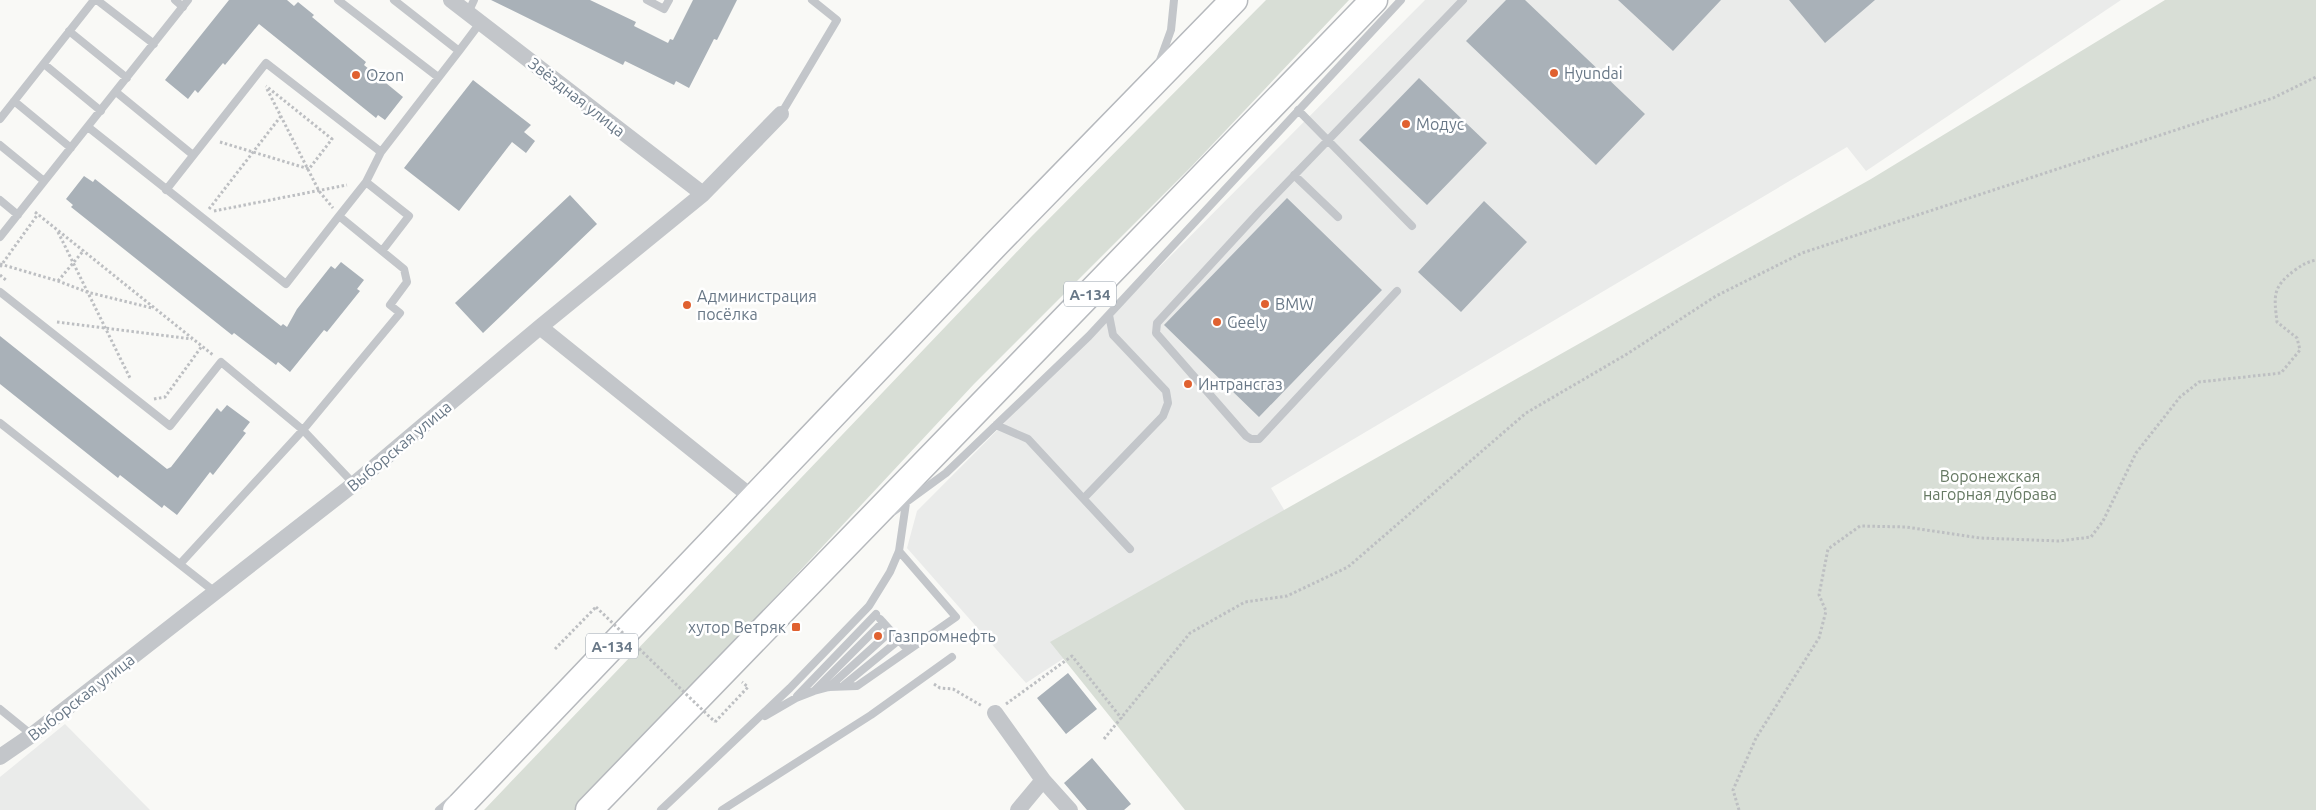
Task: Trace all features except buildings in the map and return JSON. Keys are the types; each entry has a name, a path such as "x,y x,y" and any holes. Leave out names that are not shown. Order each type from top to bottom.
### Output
{"highway":[{"name":"А-134","path":"456,810 990,250 1234,0"},
{"name":"А-134","path":"589,810 1374,0"}],"street":[{"name":"Звёздная улица","path":"452,0 474,12 703,194"},
{"name":"Выборская улица","path":"0,757 32,735 354,484 540,327 703,194 781,114"},
{"path":"540,327 754,499"},
{"path":"995,713 1043,780 1070,810"},
{"path":"1018,810 1043,780"}],"lane":[{"path":"0,119 95,0 154,44"},
{"path":"0,237 186,3 175,0"},
{"path":"338,0 438,77"},
{"path":"394,0 459,51"},
{"path":"647,0 664,9 669,0"},
{"path":"781,114 837,20 812,0"},
{"path":"1150,86 1171,30 1174,0"},
{"path":"854,537 906,503 946,472 1109,315 1401,0"},
{"path":"1397,291 1259,439 1251,440 1246,436 1156,334 1155,329 1157,323 1294,175 1464,0"},
{"path":"88,126 286,284 366,182 381,152 459,51 474,12"},
{"path":"69,31 127,78"},
{"path":"166,190 266,63 381,152"},
{"path":"44,64 100,111"},
{"path":"116,92 193,155"},
{"path":"14,101 71,148"},
{"path":"1298,110 1412,226"},
{"path":"0,146 44,181"},
{"path":"1294,175 1338,217"},
{"path":"366,182 409,216 382,251"},
{"path":"0,200 18,215"},
{"path":"180,564 303,430 400,313 390,305 407,282 404,269 339,216"},
{"path":"0,292 170,426 221,362 303,430 354,484"},
{"path":"1084,498 1163,416 1168,403 1166,391 1113,335 1109,315"},
{"path":"0,423 215,592"},
{"path":"996,425 1028,439 1130,549"},
{"path":"661,810 753,723 869,606 890,572 899,551 906,503"},
{"path":"753,723 796,698 814,691 844,685 857,686 956,617 899,551"},
{"path":"869,606 908,650"},
{"path":"796,698 876,614"},
{"path":"814,691 883,622"},
{"path":"829,687 891,631"},
{"path":"844,685 899,640"},
{"path":"722,810 871,715 952,657"},
{"path":"0,709 32,735"},
{"path":"439,810 504,760"}],"path":[{"path":"261,69 266,86 319,190 339,216"},
{"path":"1104,739 1190,633 1245,602 1287,596 1348,567 1526,413 1627,354 1716,296 1802,253 2274,98 2316,77"},
{"path":"266,86 332,139 309,169"},
{"path":"281,116 206,212 366,182"},
{"path":"207,137 309,169"},
{"path":"26,205 221,362"},
{"path":"38,214 0,265 58,281 87,292 155,308"},
{"path":"57,229 133,383 125,377"},
{"path":"58,281 84,250"},
{"path":"1739,810 1732,790 1756,738 1819,638 1826,611 1818,595 1828,549 1860,526 1906,527 1980,538 2059,542 2091,537 2103,521 2136,453 2180,397 2199,382 2282,373 2300,350 2296,338 2277,322 2275,299 2280,281 2307,262 2316,260"},
{"path":"0,275 14,287"},
{"path":"50,316 64,328"},
{"path":"57,322 193,339"},
{"path":"146,394 153,400 165,397 202,346"},
{"path":"555,649 596,607 715,722 748,687 742,682"},
{"path":"924,676 940,688 953,689 995,713 1072,656 1122,719"}],"shaded area":[{"path":"1425,0 2121,0 1866,171 1847,147 1271,488 1286,513 1026,683 907,548 917,511"},
{"path":"65,724 150,810 0,810 0,777"}],"green space":[{"path":"1266,0 1349,0 1192,166 974,384 577,810 484,810 1031,237"},
{"name":"Воронежская нагорная дубрава","path":"2165,0 2316,0 2316,810 1185,810 1050,642 1871,179"}],"place":[{"name":"Hyundai","path":"1554,73"},
{"name":"Ozon","path":"356,75"},
{"name":"Модус","path":"1406,124"},
{"name":"BMW","path":"1265,304"},
{"name":"Администрация посёлка","path":"687,305"},
{"name":"Geely","path":"1217,322"},
{"name":"Интрансгаз","path":"1188,384"},
{"name":"хутор Ветряк","path":"796,627"},
{"name":"Газпромнефть","path":"878,636"}]}
